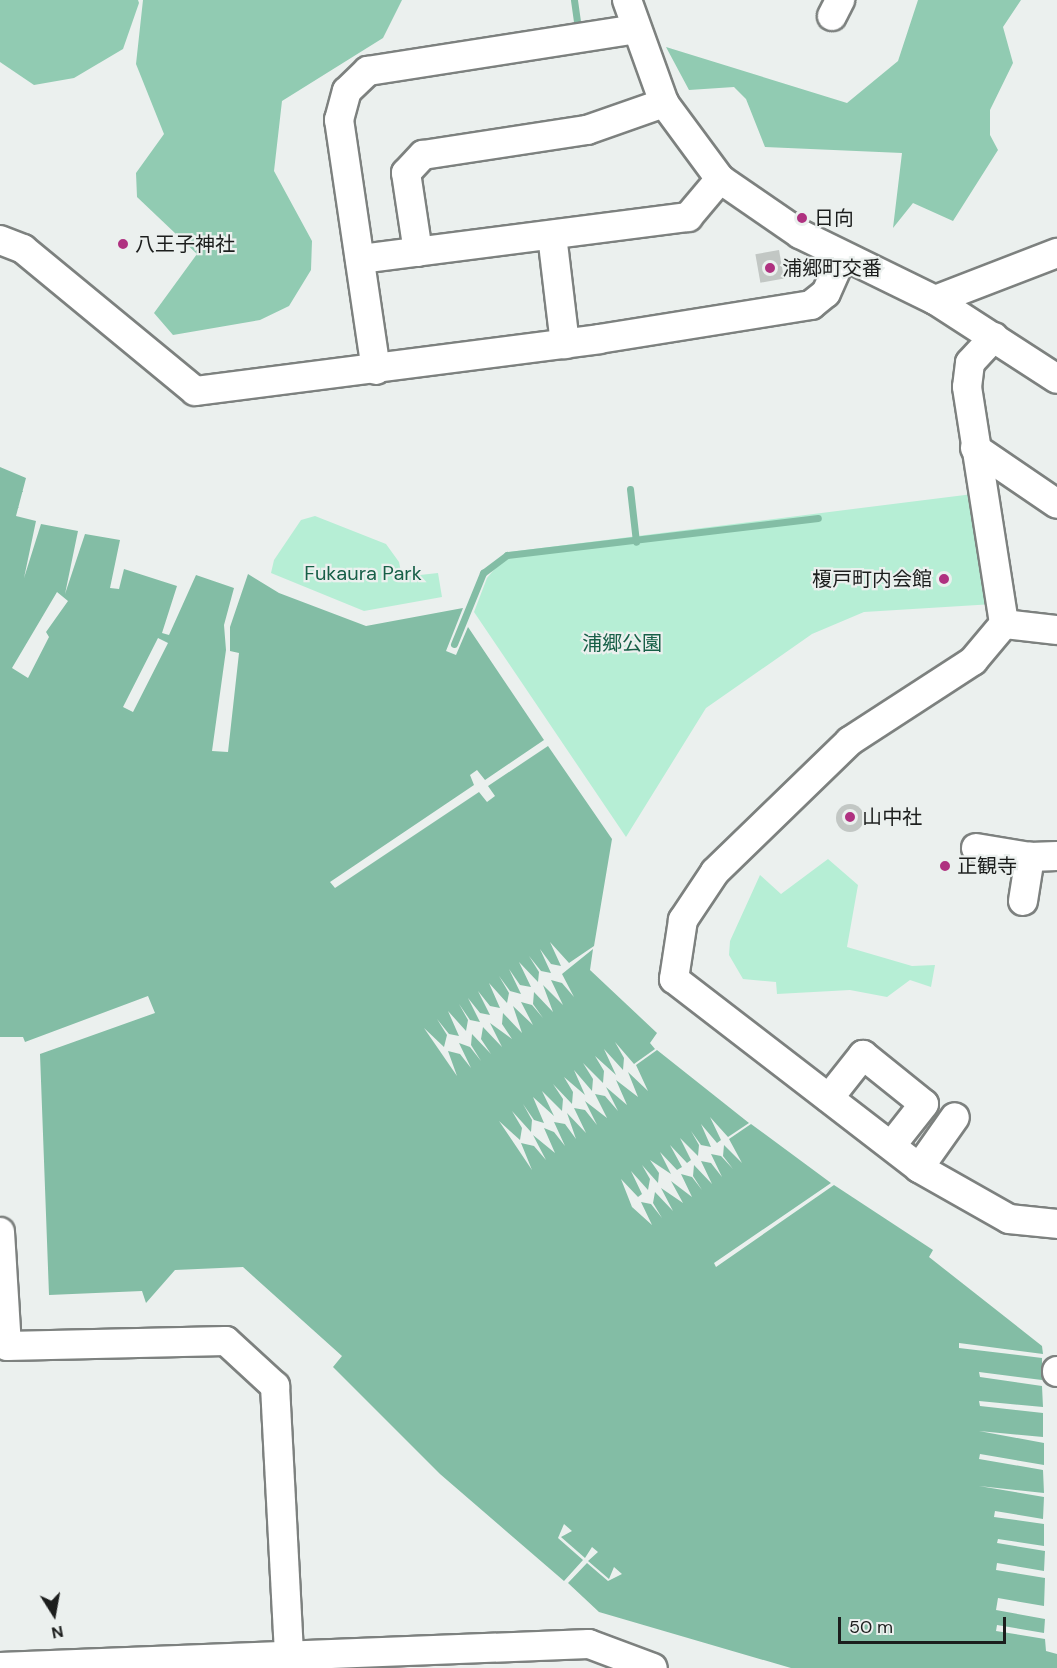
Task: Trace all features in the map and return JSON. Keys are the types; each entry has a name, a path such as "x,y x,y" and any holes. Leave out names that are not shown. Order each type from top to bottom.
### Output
{"street":[{"path":"627,0 635,29 664,103 720,179 842,257 935,300 1057,379"},
{"path":"376,370 339,120 347,91 368,71 635,29"},
{"path":"418,252 406,173 423,155 587,130 664,103"},
{"path":"360,259 688,217 720,179"},
{"path":"552,234 566,344"},
{"path":"0,240 23,249 195,392 566,344 811,305 826,293 842,257"},
{"path":"935,300 1057,253"},
{"path":"994,338 970,363 967,387 1004,624 974,661 850,741 715,872 683,920 674,979 919,1168 1009,1219 1057,1224"},
{"path":"975,448 1057,504"},
{"path":"1004,624 1057,630"},
{"path":"976,848 1044,856 1023,901"},
{"path":"829,1098 863,1055 924,1104 891,1146"},
{"path":"919,1168 955,1117"},
{"path":"0,1232 7,1346 226,1341 275,1386 289,1655"},
{"path":"0,1667 210,1663 289,1655 589,1644 653,1668"}],"green space":[{"name":"浦郷公園","path":"973,494 994,604 864,612 812,634 706,708 626,837 474,612 487,578 509,552"},
{"name":"Fukaura Park","path":"315,516 386,544 399,562 402,577 438,573 442,597 364,611 271,573 274,560 301,520"},
{"path":"828,859 858,885 847,947 912,966 935,965 931,987 910,980 887,997 850,990 777,994 776,982 743,979 729,955 730,941 760,875 781,894"}],"shaded area":[{"path":"0,0 138,0 139,3 123,49 74,78 34,85 0,62"},
{"path":"143,0 402,0 383,38 282,101 274,171 312,241 311,270 289,306 260,320 173,335 154,313 197,254 137,197 136,173 164,134 136,64"},
{"path":"918,0 1021,0 1003,27 1013,63 990,110 990,135 998,150 953,221 913,203 893,228 902,153 765,147 746,99 734,87 689,90 666,47 847,103 898,61"},
{"path":"0,467 26,478 16,516 36,521 24,578 41,524 78,531 65,594 85,534 120,540 110,588 119,589 124,569 177,586 162,633 169,635 196,575 234,588 224,625 226,650 212,751 228,752 239,653 230,651 230,627 248,574 279,593 366,626 463,608 446,651 456,655 468,627 544,740 485,780 477,770 470,775 474,785 330,882 335,888 479,792 487,802 495,796 488,786 548,746 612,839 594,946 569,963 550,942 561,966 551,964 540,949 551,973 541,971 529,956 539,972 538,982 519,962 531,987 520,985 509,969 521,994 510,991 499,976 509,993 507,1003 489,983 500,1008 490,1006 478,991 490,1015 480,1013 468,998 480,1022 470,1020 459,1004 468,1020 466,1031 448,1011 459,1036 449,1034 437,1019 447,1035 444,1047 424,1028 457,1076 448,1051 460,1054 471,1068 459,1043 470,1047 481,1061 471,1045 472,1034 491,1054 481,1039 483,1027 502,1047 490,1023 512,1039 502,1024 503,1013 522,1033 513,1006 533,1025 521,1002 532,1005 543,1018 533,1004 534,992 553,1012 543,985 563,1005 551,980 562,983 574,997 562,974 593,949 590,970 657,1033 650,1043 655,1049 634,1064 615,1042 624,1058 623,1070 604,1049 616,1075 595,1056 604,1071 603,1083 583,1063 593,1079 592,1091 574,1070 585,1095 564,1077 573,1092 572,1104 553,1084 563,1099 562,1111 542,1091 554,1116 533,1097 544,1123 534,1120 523,1104 532,1120 531,1132 512,1111 522,1128 520,1140 499,1121 532,1170 521,1143 534,1146 546,1160 533,1135 555,1153 544,1128 554,1132 565,1146 554,1122 565,1124 576,1139 567,1113 586,1133 574,1108 585,1110 597,1125 585,1101 607,1118 595,1094 605,1096 618,1111 606,1087 627,1105 616,1080 638,1097 628,1072 648,1091 636,1065 657,1050 749,1123 728,1137 710,1117 721,1140 717,1143 701,1124 711,1147 701,1145 691,1131 699,1145 698,1156 680,1138 691,1160 687,1163 670,1145 682,1167 677,1170 660,1152 671,1174 650,1160 659,1173 658,1183 642,1165 650,1179 648,1190 631,1171 642,1194 638,1197 621,1179 632,1207 652,1225 641,1202 651,1204 662,1218 653,1203 655,1192 673,1211 661,1188 683,1203 671,1181 692,1197 681,1174 692,1177 702,1190 693,1176 694,1165 712,1184 701,1161 711,1163 722,1177 711,1154 721,1156 733,1169 723,1156 724,1145 742,1163 729,1139 751,1124 831,1183 714,1263 716,1267 834,1185 933,1250 929,1257 1042,1346 1043,1354 959,1343 959,1348 1042,1358 1042,1380 979,1372 980,1377 1042,1386 1043,1407 979,1401 980,1406 1043,1413 1043,1437 979,1431 1044,1443 1044,1465 980,1454 979,1459 1043,1470 1044,1493 979,1486 1044,1497 1043,1519 995,1511 994,1517 1044,1524 1044,1546 998,1539 997,1543 1045,1551 1044,1571 997,1563 996,1570 1045,1578 1044,1606 998,1598 996,1610 1045,1619 1044,1633 997,1625 996,1631 1045,1639 1046,1651 1057,1654 1057,1668 791,1668 599,1612 568,1583 587,1563 608,1581 622,1574 614,1567 609,1579 588,1561 598,1552 592,1547 585,1558 561,1537 572,1531 564,1524 558,1538 583,1560 564,1581 440,1474 333,1367 342,1356 243,1267 175,1270 146,1303 142,1291 49,1295 40,1054 155,1013 148,996 25,1042 23,1037 0,1037","holes":["57,592 68,601 46,632 49,637 28,678 12,668","158,638 168,643 133,712 123,707"]}],"building":[{"name":"浦郷町交番","path":"779,250 784,279 760,283 755,254"},
{"name":"山中社","path":"850,804 860,808 864,818 860,828 850,832 840,828 836,818 840,808"}],"waterway":[{"path":"574,0 578,28"},
{"path":"630,489 636,542"},
{"path":"454,644 483,573 507,555 818,518"}],"place":[{"name":"日向","path":"802,218"},
{"name":"八王子神社","path":"123,244"},
{"name":"浦郷町交番","path":"770,268"},
{"name":"榎戸町内会館","path":"944,579"},
{"name":"山中社","path":"850,817"},
{"name":"正観寺","path":"945,866"}]}
